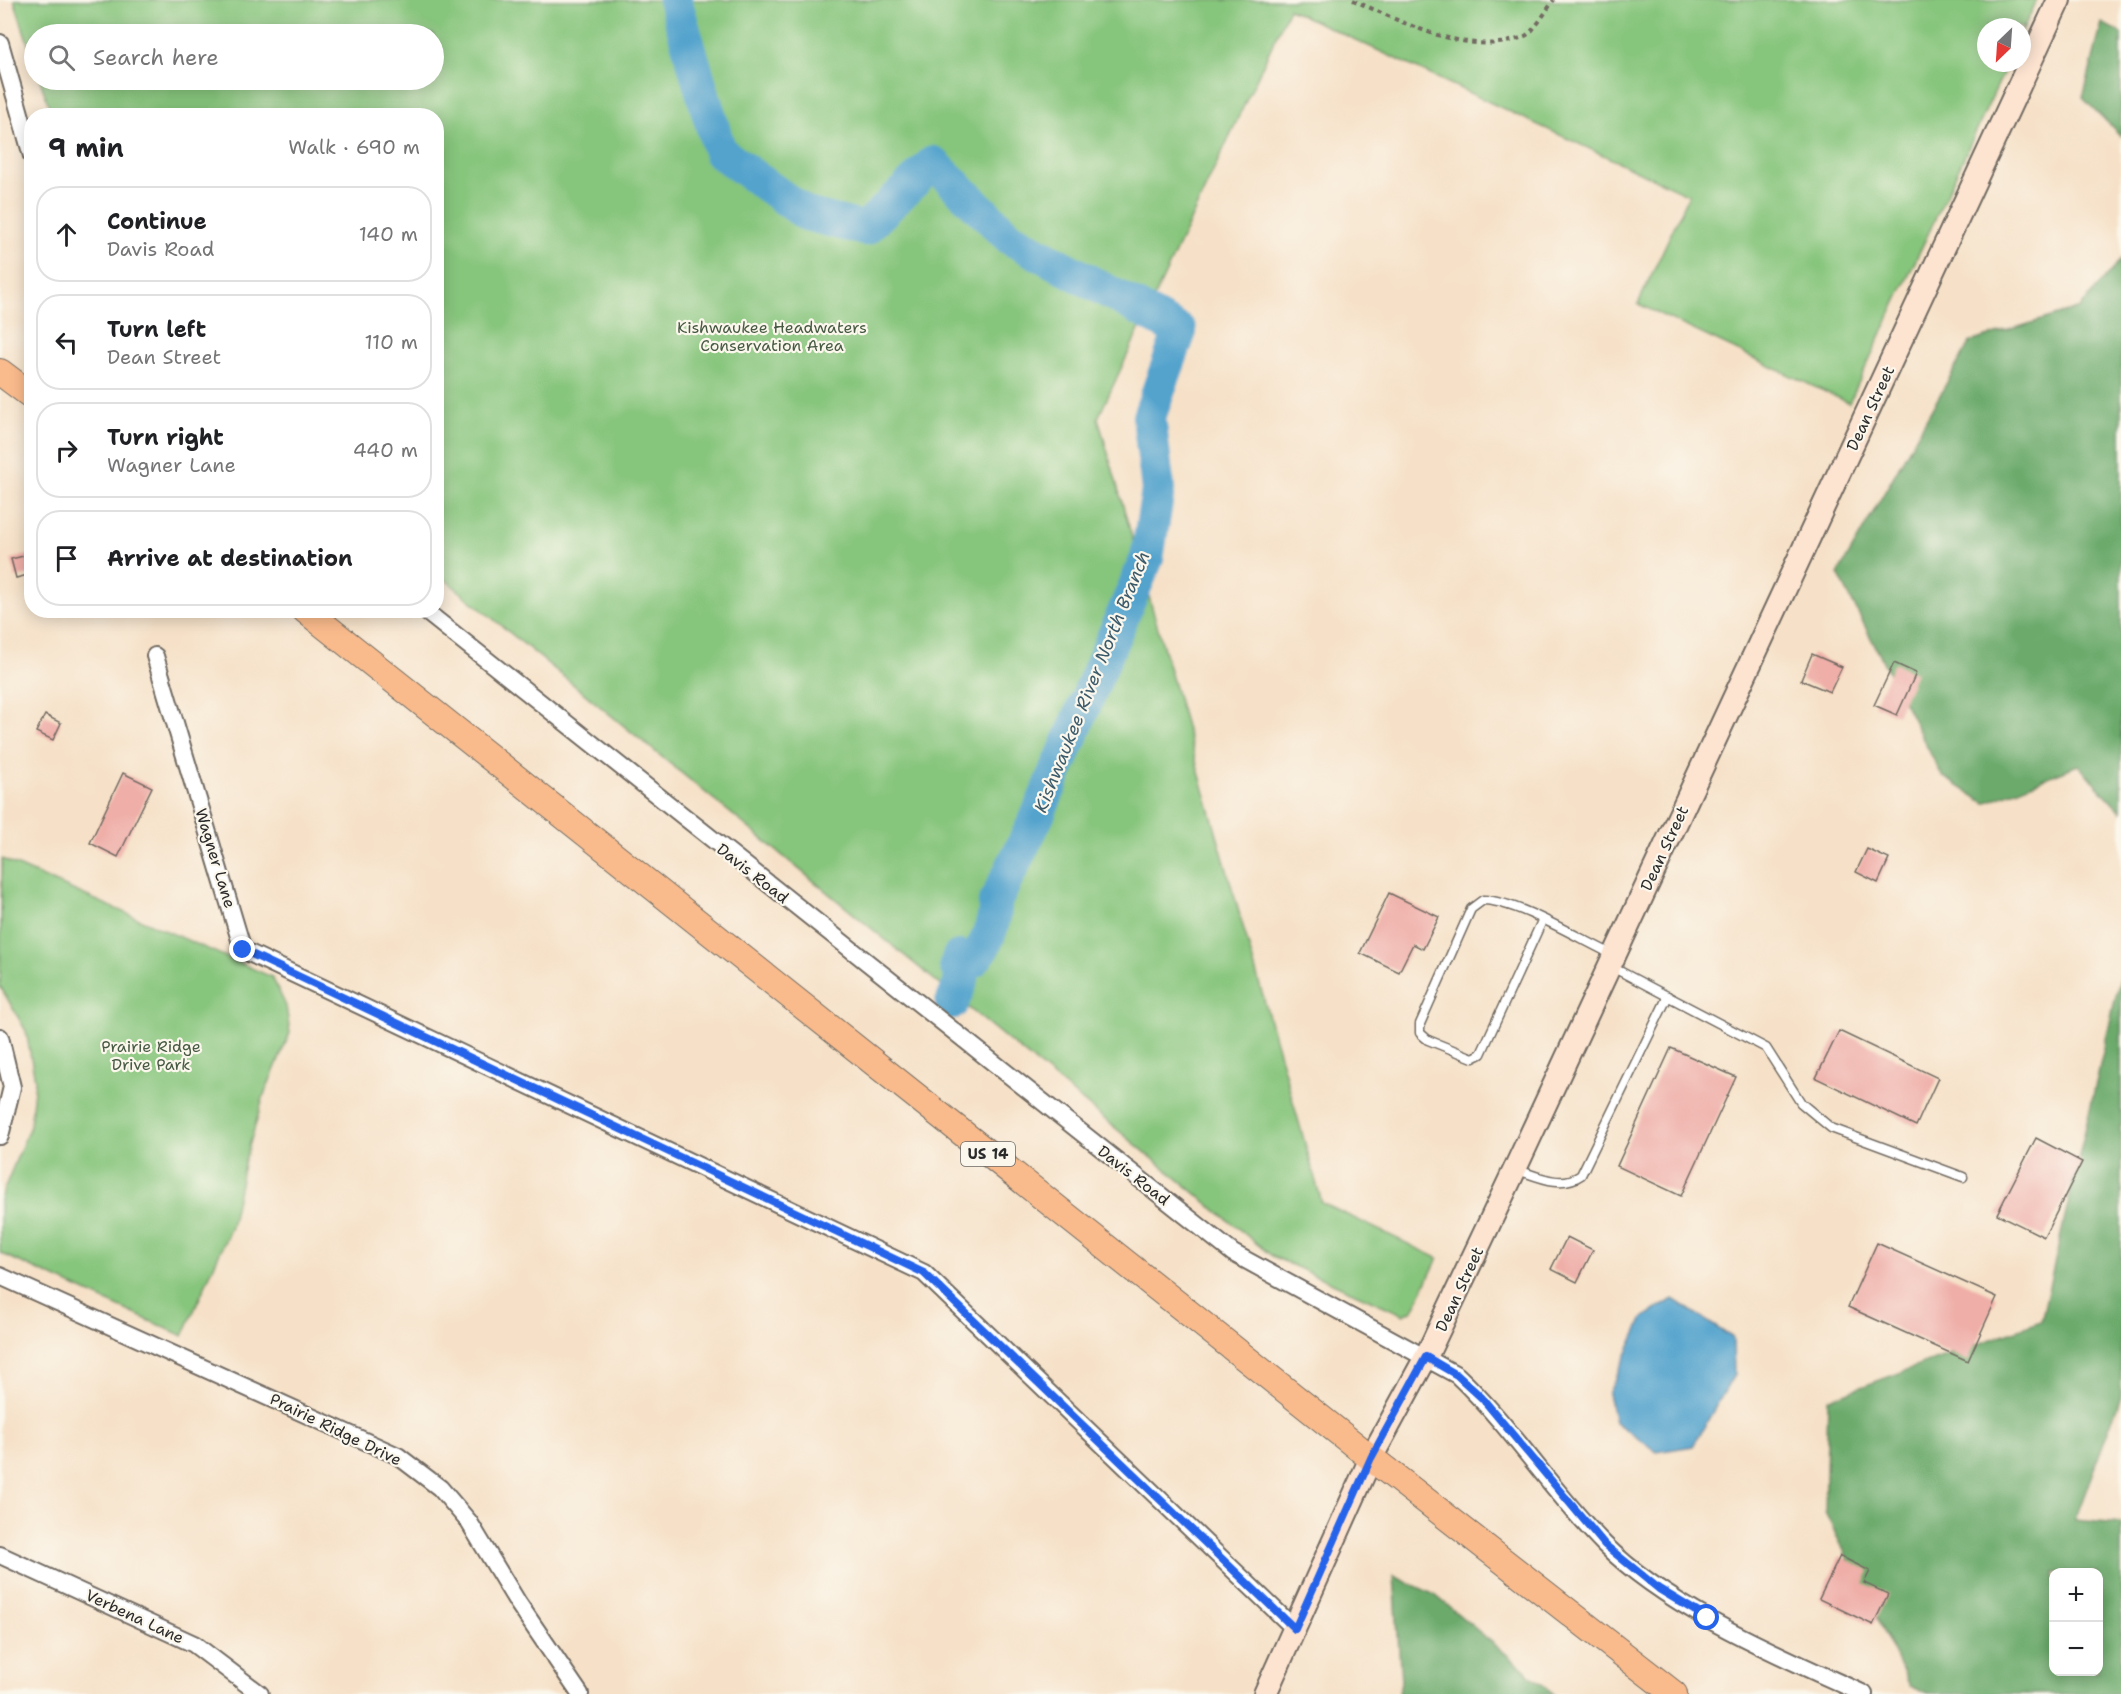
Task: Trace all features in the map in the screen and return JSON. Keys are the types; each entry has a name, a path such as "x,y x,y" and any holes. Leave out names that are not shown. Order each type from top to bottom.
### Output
{"main road":[{"path":"0,372 24,390"},
{"name":"US 14","path":"315,618 1371,1458 1674,1694"}],"street":[{"name":"Dean Street","path":"1265,1694 1371,1458 1426,1357 1515,1169 2059,0"},
{"path":"0,43 24,128"},
{"name":"Davis Road","path":"434,618 1233,1253 1457,1375 1482,1398 1605,1545 1659,1589 1707,1618 1864,1694"},
{"name":"Wagner Lane","path":"155,656 243,950 924,1273 1295,1629"},
{"path":"0,1037 12,1086 0,1136"},
{"name":"Prairie Ridge Drive","path":"0,1276 398,1456 440,1488 469,1522 518,1603 580,1694"},
{"name":"Verbena Lane","path":"0,1555 194,1644 260,1694"}],"lane":[{"path":"1542,921 1481,1054 1473,1058 1428,1040 1420,1033 1420,1024 1471,909 1483,900 1500,900 1542,921 1668,996 1766,1048 1801,1103 1831,1128 1963,1177"},
{"path":"1515,1169 1553,1181 1570,1182 1581,1175 1668,996"}],"path":[{"path":"1353,0 1456,41 1498,42 1527,35 1554,0"}],"green space":[{"name":"Kishwaukee Headwaters Conservation Area","path":"14,0 2037,0 2029,18 1977,18 1977,72 2004,72 1849,403 1638,304 1689,195 1289,9 1098,418 1322,1203 1438,1258 1413,1310 1404,1315 1272,1256 444,579 444,108 50,108 43,90 444,90 444,24 24,24 24,31"},
{"path":"2102,23 2121,33 2121,136 2083,98"},
{"path":"2121,259 2121,811 2078,765 1985,803 1942,776 1838,574 1970,342 2080,308"},
{"name":"Prairie Ridge Drive Park","path":"2,859 272,977 286,1006 290,1033 264,1095 244,1164 231,1227 183,1336 0,1253 0,1199 30,1126 35,1080 26,1031 0,986"},
{"path":"2121,974 2121,1396 2075,1520 2121,1524 2121,1694 1928,1694 1910,1686 1825,1512 1828,1399 2041,1321"},
{"path":"1394,1576 1435,1595 1554,1694 1399,1694 1401,1681"}],"water":[{"path":"1673,1299 1733,1338 1734,1375 1693,1446 1657,1452 1615,1422 1608,1394 1643,1318"}],"building":[{"path":"24,556 24,576 16,578 11,559"},
{"path":"1812,654 1842,667 1830,692 1801,680"},
{"path":"1894,663 1916,673 1897,715 1874,705"},
{"path":"45,715 61,723 53,740 36,732"},
{"path":"123,773 152,787 118,857 90,843"},
{"path":"1867,849 1889,859 1878,883 1856,872"},
{"path":"1389,893 1439,917 1423,949 1413,944 1399,972 1360,953"},
{"path":"1839,1031 1938,1078 1916,1126 1816,1078"},
{"path":"1671,1048 1736,1077 1681,1196 1617,1166"},
{"path":"2036,1138 2082,1162 2044,1237 1997,1214"},
{"path":"1567,1237 1593,1250 1577,1282 1551,1269"},
{"path":"1877,1243 1997,1297 1968,1361 1848,1307"},
{"path":"1840,1556 1870,1571 1864,1583 1888,1594 1873,1625 1819,1599"}],"waterway":[{"name":"Kishwaukee River North Branch","path":"675,0 720,152 806,214 865,229 933,163 1010,238 1180,331 1149,417 1158,490 1147,558 1037,817 995,902 989,936 970,963 959,957 956,965 962,979 952,1003"}],"route":[{"path":"243,950 924,1273 1295,1629 1371,1458 1426,1357 1457,1375 1482,1398 1552,1485 1605,1545 1659,1589 1707,1618"}]}
